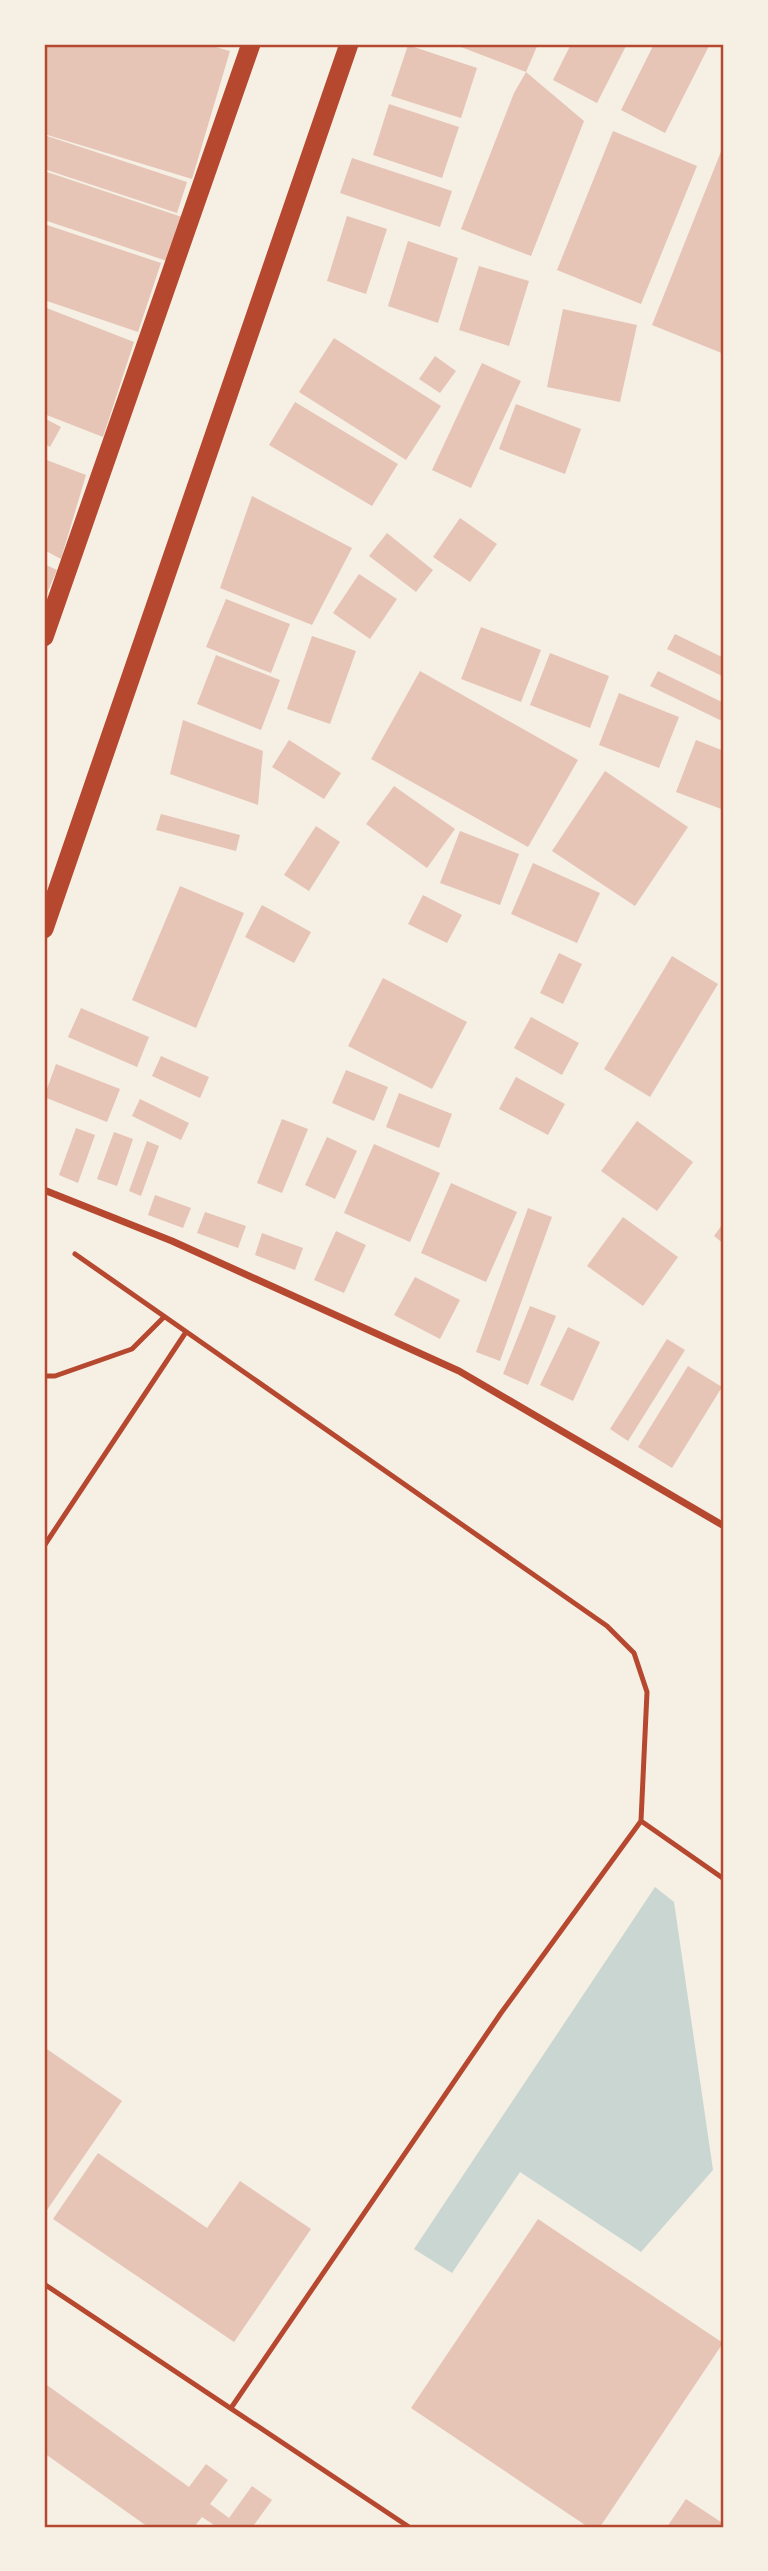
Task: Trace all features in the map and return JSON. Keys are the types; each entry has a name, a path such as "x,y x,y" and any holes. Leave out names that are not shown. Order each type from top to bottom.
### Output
{"highway":[{"path":"44,637 251,44"},
{"path":"44,929 349,44"}],"street":[{"path":"44,1190 172,1241 459,1371 724,1526"}],"lane":[{"path":"75,1254 607,1626 634,1653 647,1692 641,1821 501,2013 231,2408"},
{"path":"44,1376 55,1376 132,1349 163,1318"},
{"path":"44,1546 186,1332"},
{"path":"641,1821 724,1879"},
{"path":"44,2284 409,2527"}],"shaded area":[{"path":"655,1887 674,1902 713,2170 641,2252 520,2172 452,2273 414,2249"}],"building":[{"path":"44,44 205,44 230,51 192,179 44,134"},
{"path":"453,44 538,44 526,72"},
{"path":"571,44 627,44 597,103 553,80"},
{"path":"654,44 710,44 665,133 621,110"},
{"path":"408,45 477,68 461,118 391,96"},
{"path":"526,72 584,121 531,256 461,229 514,93"},
{"path":"389,104 459,127 442,178 373,155"},
{"path":"613,131 697,166 641,304 557,270"},
{"path":"44,135 187,182 177,213 44,169"},
{"path":"724,144 724,354 652,325"},
{"path":"352,158 452,191 440,227 340,193"},
{"path":"44,171 182,217 167,261 44,220"},
{"path":"347,216 387,229 366,294 327,281"},
{"path":"44,224 161,263 138,332 44,300"},
{"path":"408,241 458,258 438,323 388,306"},
{"path":"479,266 529,281 509,346 459,330"},
{"path":"44,307 134,342 103,437 44,414"},
{"path":"563,309 637,325 620,402 547,387"},
{"path":"334,338 441,406 406,460 299,392"},
{"path":"435,356 456,371 440,393 419,379"},
{"path":"482,363 521,381 471,488 432,470"},
{"path":"295,402 398,464 372,506 269,445"},
{"path":"516,404 581,429 565,474 499,449"},
{"path":"44,418 61,427 50,447 44,443"},
{"path":"44,459 86,475 61,559 44,550"},
{"path":"252,496 352,548 312,625 220,588"},
{"path":"460,518 497,544 470,582 433,557"},
{"path":"387,533 433,570 416,592 369,556"},
{"path":"44,564 57,570 44,600"},
{"path":"359,574 397,599 370,639 333,613"},
{"path":"226,599 290,624 271,673 206,647"},
{"path":"481,627 541,650 521,702 461,679"},
{"path":"675,634 724,658 724,677 667,649"},
{"path":"312,636 356,651 330,724 287,709"},
{"path":"550,653 609,676 590,728 530,705"},
{"path":"216,655 280,680 261,730 197,704"},
{"path":"420,671 578,760 528,847 371,759"},
{"path":"658,671 724,703 724,722 650,686"},
{"path":"619,693 679,717 659,768 599,745"},
{"path":"183,720 263,751 258,805 170,774"},
{"path":"289,740 341,773 324,799 272,767"},
{"path":"696,740 724,751 724,810 676,792"},
{"path":"605,771 688,827 635,906 552,851"},
{"path":"394,786 455,829 427,868 366,824"},
{"path":"161,814 240,835 236,851 156,830"},
{"path":"316,826 340,842 309,891 284,875"},
{"path":"460,831 519,854 500,905 440,883"},
{"path":"533,863 600,893 577,943 511,914"},
{"path":"180,886 244,913 196,1028 132,1000"},
{"path":"423,895 462,915 447,943 408,924"},
{"path":"262,905 311,932 294,963 245,937"},
{"path":"559,953 582,964 563,1004 540,993"},
{"path":"672,956 718,984 650,1097 604,1069"},
{"path":"383,978 467,1022 432,1089 348,1046"},
{"path":"81,1008 149,1037 137,1067 68,1037"},
{"path":"531,1017 579,1043 562,1075 514,1048"},
{"path":"161,1056 209,1077 200,1098 152,1076"},
{"path":"56,1064 120,1089 107,1122 44,1097"},
{"path":"346,1070 388,1087 374,1121 332,1103"},
{"path":"516,1077 565,1104 548,1135 499,1109"},
{"path":"399,1093 452,1114 439,1148 386,1127"},
{"path":"140,1099 189,1123 181,1140 132,1116"},
{"path":"282,1119 308,1129 282,1193 257,1183"},
{"path":"637,1121 693,1162 657,1211 601,1171"},
{"path":"76,1128 95,1135 78,1183 59,1175"},
{"path":"114,1132 133,1139 117,1186 97,1179"},
{"path":"327,1137 357,1151 335,1199 305,1185"},
{"path":"147,1141 159,1146 141,1196 129,1191"},
{"path":"374,1144 440,1173 410,1242 344,1213"},
{"path":"451,1183 517,1212 486,1282 421,1253"},
{"path":"155,1195 191,1208 183,1228 148,1215"},
{"path":"528,1208 552,1217 500,1361 476,1352"},
{"path":"205,1212 246,1226 238,1248 197,1233"},
{"path":"623,1217 678,1257 643,1306 587,1266"},
{"path":"724,1222 724,1244 714,1236"},
{"path":"336,1231 366,1245 344,1293 314,1280"},
{"path":"262,1233 303,1248 295,1270 255,1255"},
{"path":"415,1277 460,1300 440,1339 394,1315"},
{"path":"530,1306 556,1316 528,1385 503,1374"},
{"path":"568,1327 600,1342 573,1401 540,1385"},
{"path":"667,1339 685,1350 628,1441 610,1429"},
{"path":"688,1366 722,1387 672,1468 638,1447"},
{"path":"44,2047 122,2101 47,2210 44,2207"},
{"path":"98,2153 207,2228 240,2181 311,2229 234,2342 53,2219"},
{"path":"538,2219 723,2343 600,2527 588,2527 411,2408"},
{"path":"44,2383 189,2487 206,2464 228,2480 210,2504 229,2518 252,2486 272,2500 254,2525 257,2527 217,2527 202,2517 194,2527 148,2527 44,2453"},
{"path":"686,2499 724,2524 724,2527 667,2527"}]}
